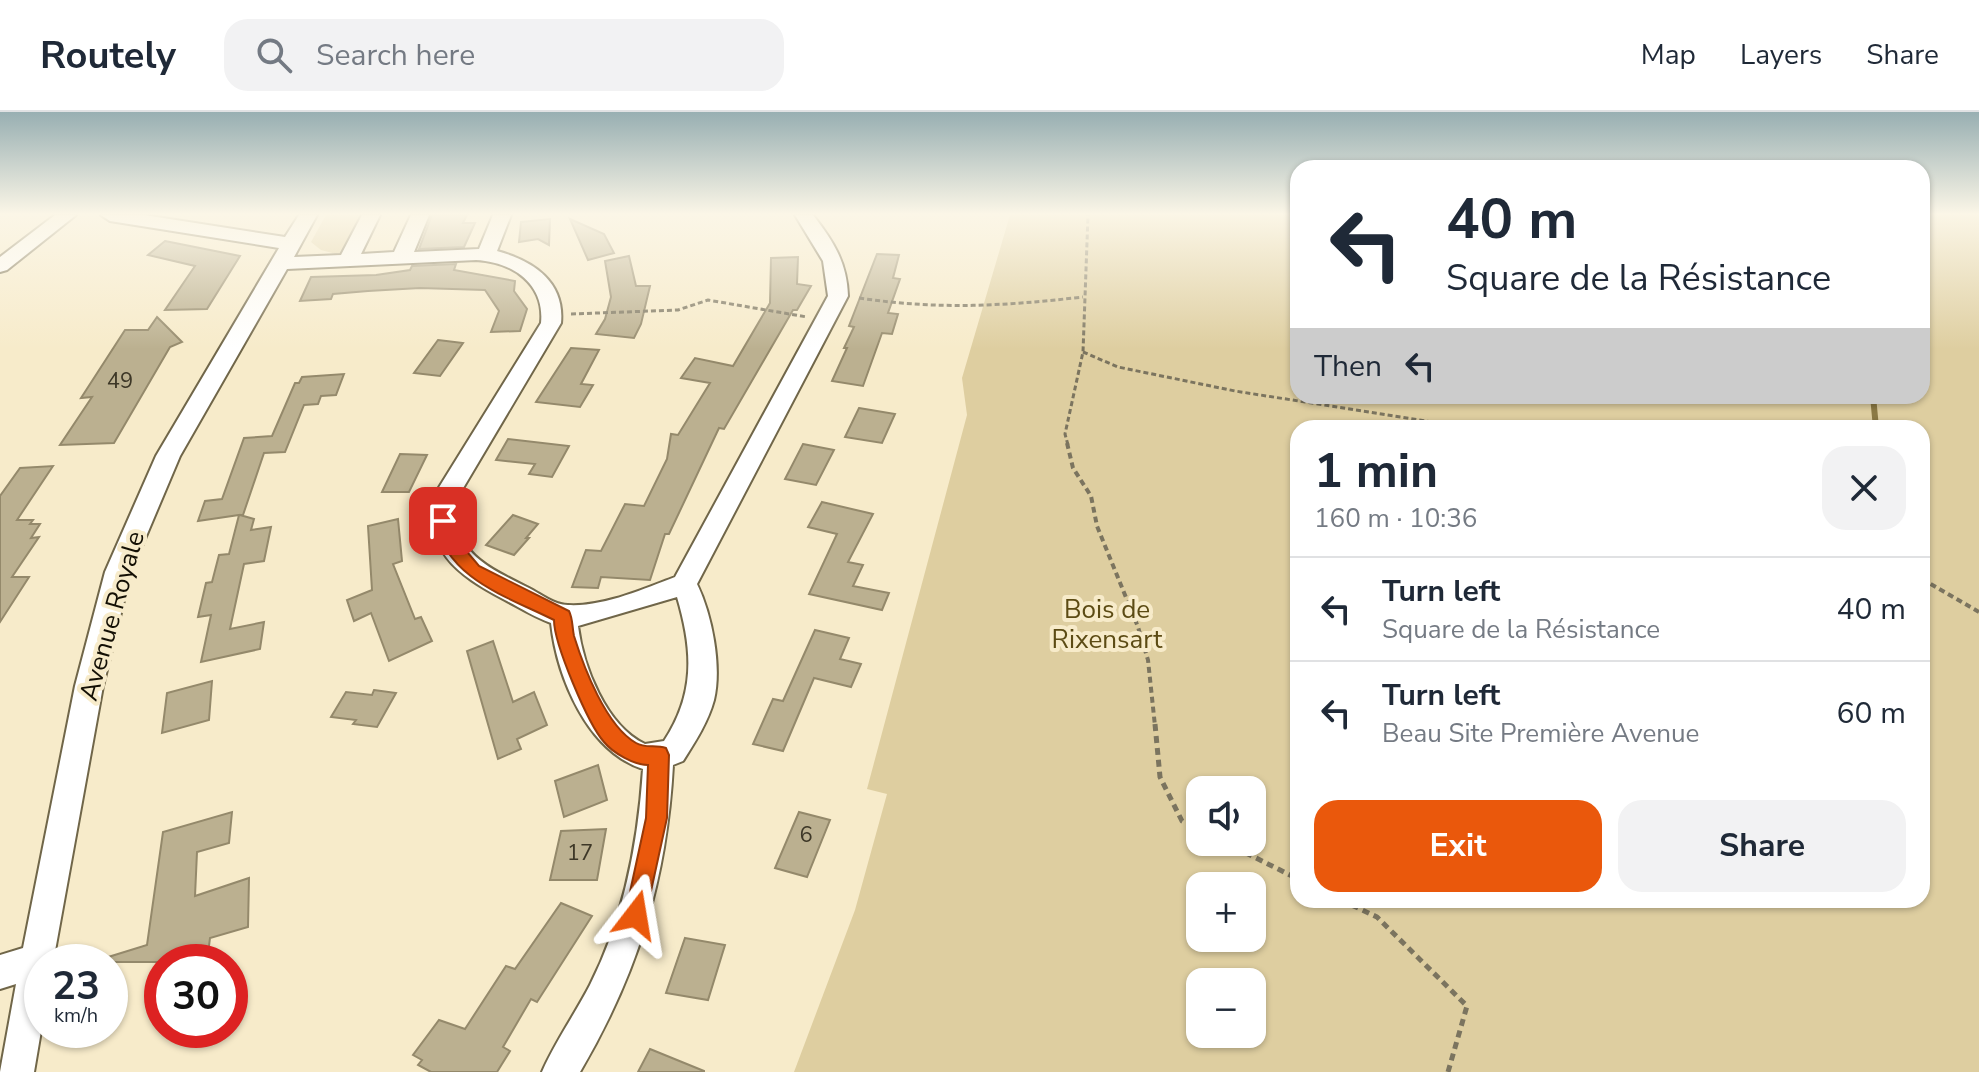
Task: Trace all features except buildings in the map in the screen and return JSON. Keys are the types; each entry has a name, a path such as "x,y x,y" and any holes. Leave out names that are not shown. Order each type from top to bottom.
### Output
{"street":[{"name":"Avenue Royale","path":"39,944 89,686 118,572 168,456 283,260"},
{"path":"348,260 353,260"},
{"path":"500,260 537,276 550,292 553,315 545,336 450,489 443,508 443,521 449,543 473,571 563,616 603,609 684,584 828,320 838,296 835,260"},
{"path":"563,616 563,632 571,652 604,727 613,739 643,756 673,752 689,728 701,694 695,611 691,594 684,584"},
{"path":"560,1072 606,993 629,939 643,892 656,818 659,755"},
{"path":"0,972 24,965"},
{"name":"Avenue Royale","path":"16,1072 24,1028"}],"path":[{"path":"1085,260 1083,352 1065,434 1073,468 1091,496 1097,526 1138,627 1148,660 1160,777 1182,821 1186,823"},
{"path":"838,296 915,306 991,307 1083,297"},
{"path":"553,315 678,310 708,300 828,320"},
{"path":"1083,352 1118,367 1290,400"},
{"path":"1318,404 1419,420"},
{"path":"1930,584 1979,612"},
{"path":"1252,856 1290,875"},
{"path":"1358,908 1377,917 1467,1006 1448,1072"}],"green space":[{"name":"Bois de Rixensart","path":"997,260 1290,260 1290,404 1930,404 1930,260 1979,260 1979,1072 794,1072 855,910 887,794 867,789 967,415 962,378"}],"waterway":[{"path":"1874,404 1875,420"}],"route":[{"path":"443,521 449,543 473,571 563,616 563,632 604,727 613,739 629,749 643,756 659,755 656,818 636,915"}]}
